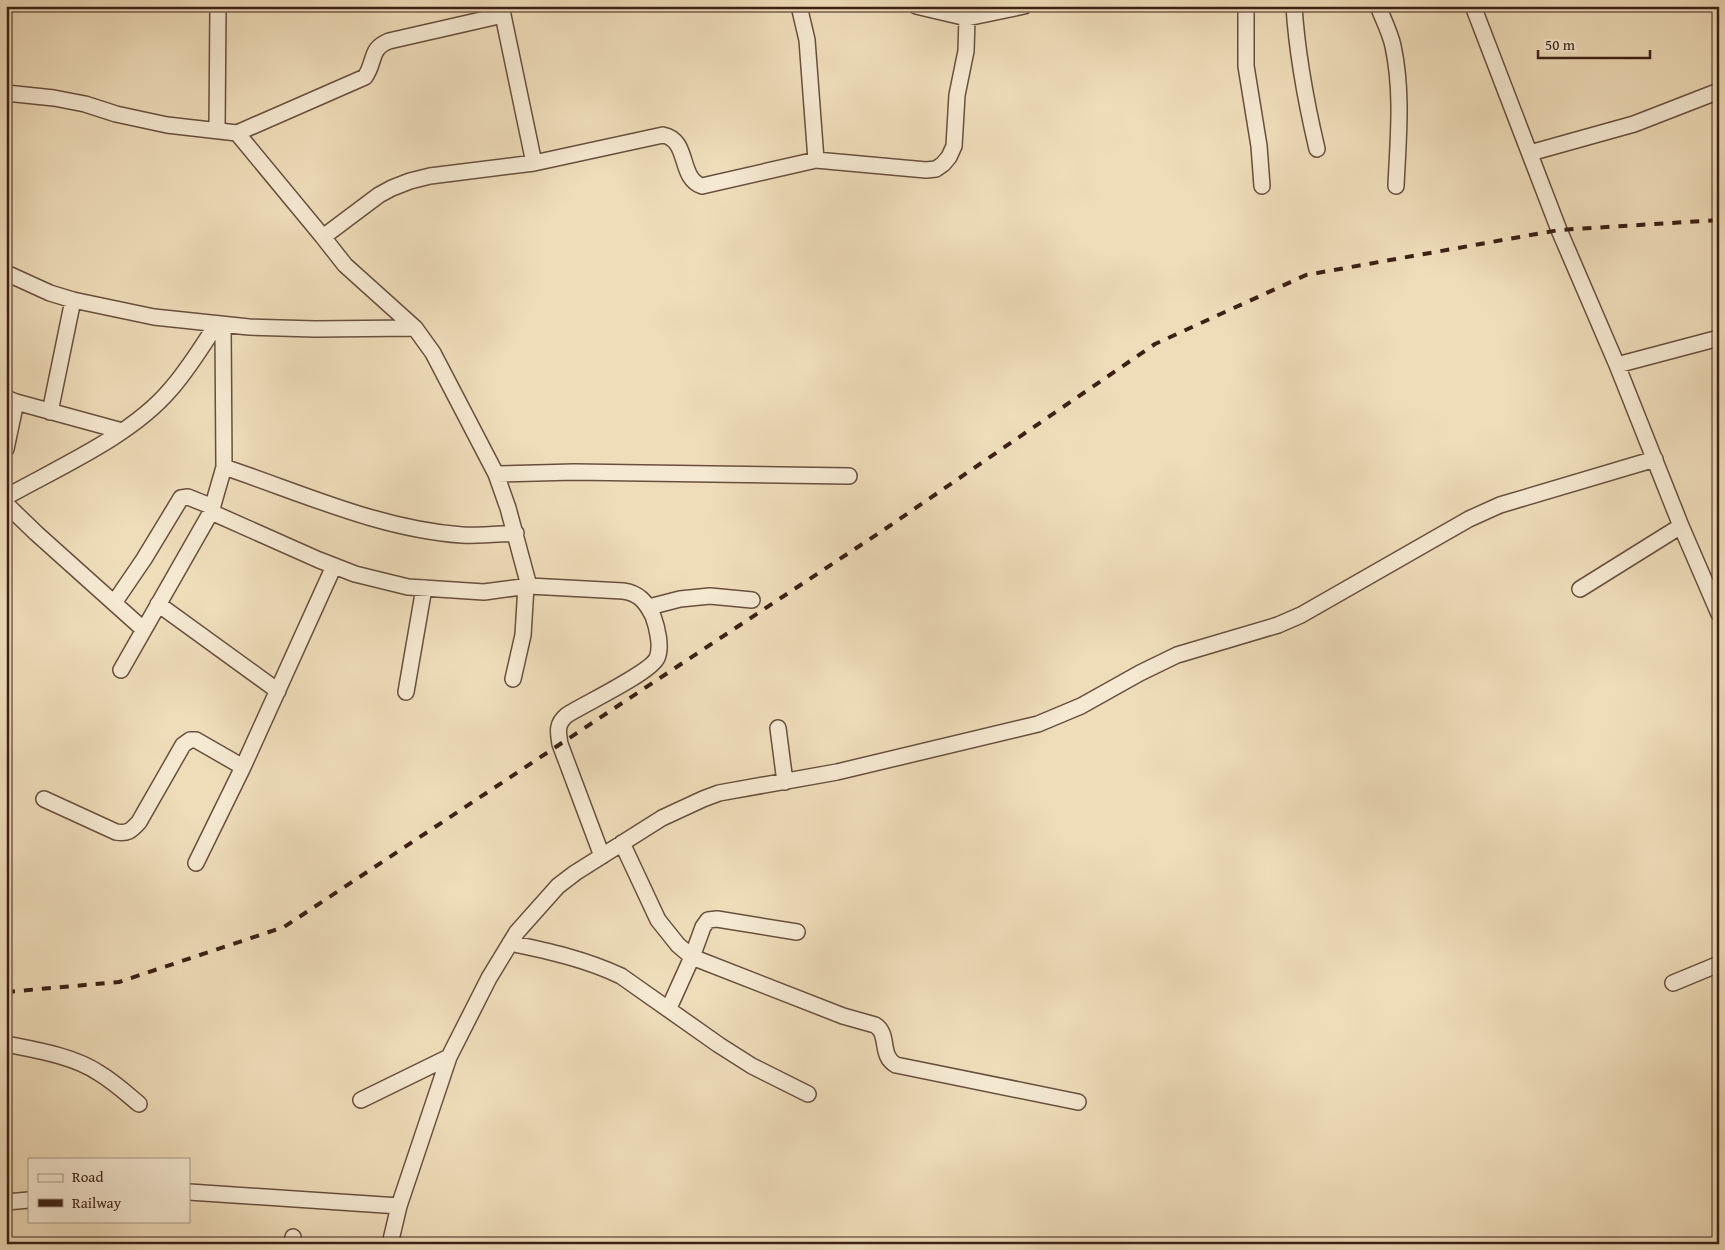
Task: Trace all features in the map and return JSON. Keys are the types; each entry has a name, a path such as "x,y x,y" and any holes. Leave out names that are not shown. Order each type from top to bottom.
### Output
{"street":[{"path":"218,6 218,130"},
{"path":"799,6 807,40 816,160"},
{"path":"916,6 974,13 1024,6"},
{"path":"1246,6 1246,66 1259,146 1262,186"},
{"path":"1294,6 1301,73 1317,149"},
{"path":"1378,6 1393,45 1395,58 1399,108 1396,186"},
{"path":"1473,6 1559,230 1617,365 1681,526 1719,614"},
{"path":"6,94 54,98 167,125 238,133 365,76 371,68 375,50 380,44 502,10 534,163"},
{"path":"323,237 380,195 410,180 534,163 663,135 669,136 682,150 691,178 702,186 816,160 926,170 936,169 949,157 954,146 958,95 974,13"},
{"path":"1530,153 1634,124 1719,91"},
{"path":"238,133 345,265 415,328 433,353 496,474 516,533 528,586 520,652 513,679"},
{"path":"6,273 50,293 73,300 154,317 220,325 315,329 415,328"},
{"path":"50,412 73,300"},
{"path":"6,497 122,431 142,417 170,391 220,325"},
{"path":"121,670 212,510 224,467 220,325"},
{"path":"1617,365 1719,338"},
{"path":"6,449 11,400 122,431"},
{"path":"390,1244 399,1206 449,1057 489,978 517,932 558,886 662,818 719,793 837,772 1038,724 1081,706 1140,672 1177,655 1278,625 1301,615 1451,528 1500,505 1655,459"},
{"path":"224,467 276,484 351,513 407,526 463,535 516,533"},
{"path":"496,474 574,472 849,476"},
{"path":"114,603 136,573 181,498 188,497 334,566 355,574 408,587 484,592 528,586 630,592 637,595 648,607 655,623 659,650 654,662 642,672 567,715 562,719 557,730 560,744 602,856"},
{"path":"6,504 143,629"},
{"path":"1580,589 1681,526"},
{"path":"196,863 244,767 334,566"},
{"path":"406,692 424,588"},
{"path":"648,607 693,597 710,596 752,600"},
{"path":"158,604 278,691"},
{"path":"778,728 785,782"},
{"path":"44,799 123,834 132,830 138,822 183,745 190,740 196,740 244,767"},
{"path":"622,843 658,920 678,945 692,957 843,1016 878,1027 887,1058 890,1062 1078,1102"},
{"path":"669,1008 705,923 712,919 797,932"},
{"path":"510,943 559,953 605,968 621,976 752,1066 808,1094"},
{"path":"1673,984 1719,964"},
{"path":"6,1044 77,1062 98,1071 139,1104"},
{"path":"361,1100 449,1057"},
{"path":"190,1192 399,1206"},
{"path":"6,1202 28,1200"}],"railway":[{"path":"6,992 119,982 284,927 885,529 1155,344 1306,275 1559,230 1719,220"}]}
